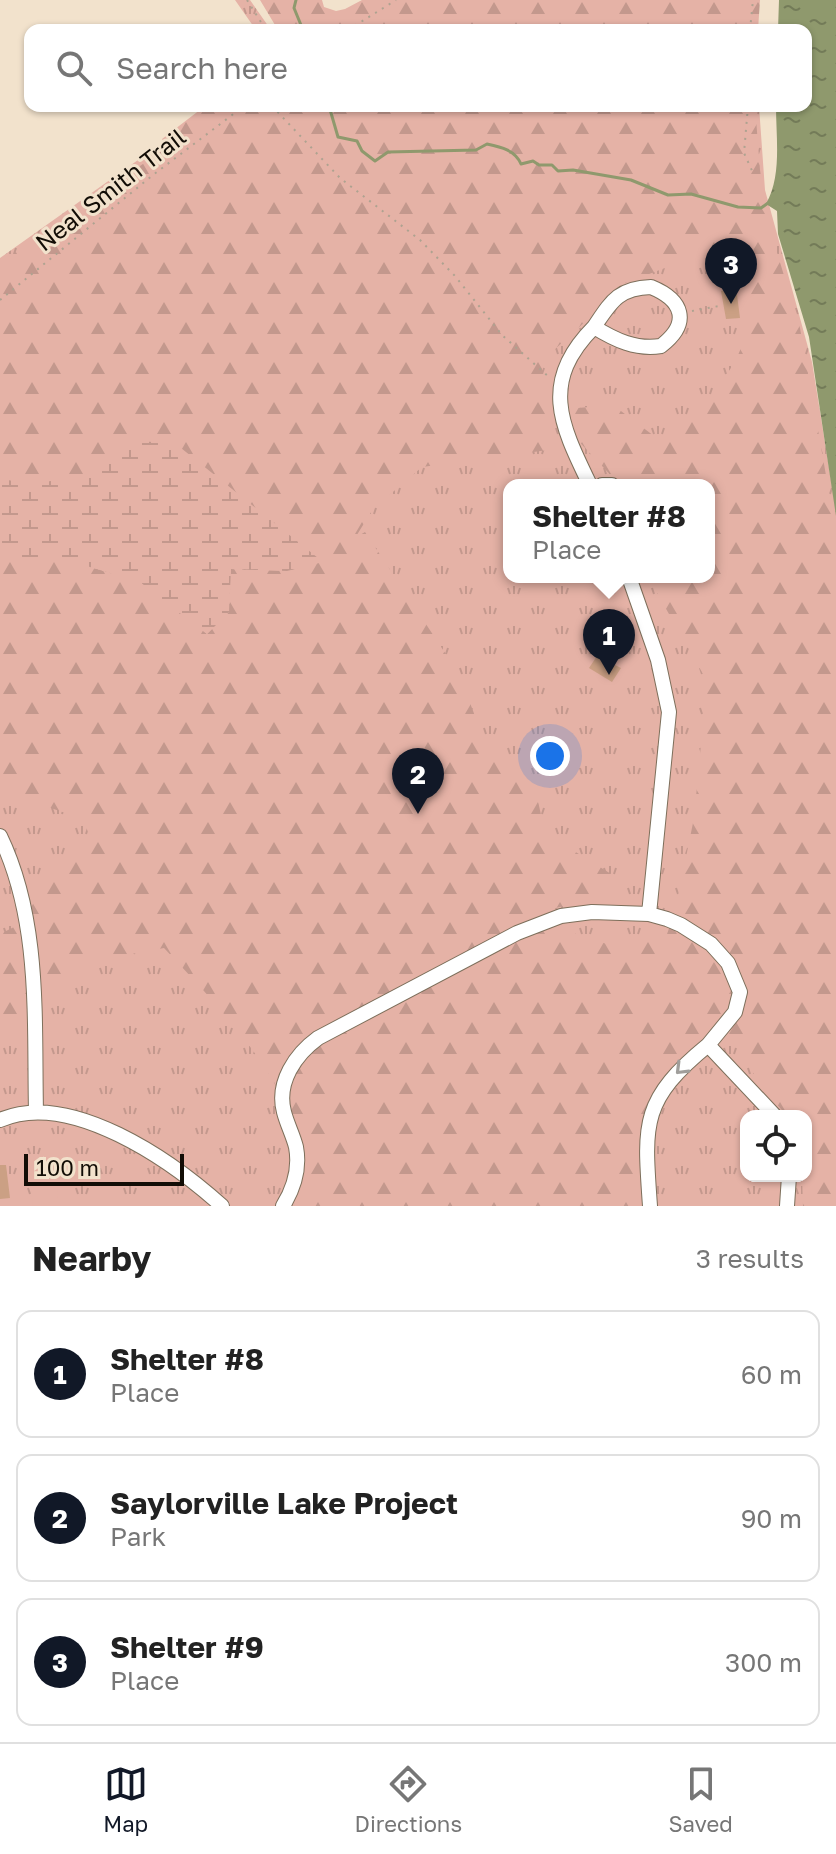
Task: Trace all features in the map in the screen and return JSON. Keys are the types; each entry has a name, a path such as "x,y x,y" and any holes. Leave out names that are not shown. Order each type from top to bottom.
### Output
{"lane":[{"path":"587,479 564,432 560,408 561,386 582,339 613,299 637,288 651,287 668,294 679,314 677,329 661,346 631,345 613,339 594,327"},
{"path":"631,583 658,660 669,712 649,914"},
{"path":"0,836 18,878 29,931 36,1112"},
{"path":"283,1206 290,1195 297,1170 296,1149 283,1109 284,1086 288,1072 306,1047 517,933 576,913 649,914 681,925 711,944 728,963 740,992 735,1012 708,1045 683,1065 663,1088 654,1105 647,1142 650,1206"},
{"path":"708,1045 769,1110"},
{"path":"0,1120 36,1112 60,1114 116,1134 158,1156 222,1206"},
{"path":"787,1206 789,1182"}],"path":[{"path":"247,0 262,24"},
{"path":"358,24 396,0"},
{"path":"751,24 753,0"},
{"name":"Neal Smith Trail","path":"0,300 153,175 236,112"},
{"path":"278,112 340,178 420,240 455,276 502,335 561,386"},
{"path":"747,112 744,153 754,175"},
{"path":"679,314 719,306"},
{"path":"611,658 622,639 631,636"}],"green space":[{"path":"235,0 250,0 267,24 252,24"},
{"path":"260,0 322,0 324,7 336,11 362,0 760,0 758,24 274,24"},
{"path":"197,112 755,112 768,223 800,328 836,532 836,1206 803,1206 802,1182 812,1182 812,1110 782,1110 763,1088 731,1039 708,1033 669,1070 643,1120 642,1206 309,1206 297,1137 280,1093 251,1048 164,948 93,961 0,1028 0,934 20,924 44,887 93,845 83,819 39,804 0,776 0,557 60,558 140,582 207,634 229,612 231,569 287,571 322,561 129,440 90,474 29,485 0,478 0,263 166,148 162,139","holes":["703,256 736,281 748,331 736,360 700,416 658,439 613,405 566,409 569,431 614,479 715,479 715,583 651,583 707,681 694,818 675,911 666,937 613,946 561,929 551,909 600,898 616,877 545,833 532,774 486,745 459,674 365,532 355,538 373,509 422,467 548,450 542,361 588,319 618,286"]},
{"path":"206,112 759,112 765,190 812,362 836,511 836,1206 0,1206 0,258"},
{"path":"129,440 176,444 323,562 287,571 231,569 229,612 207,634 140,582 60,558 0,557 0,478 29,485 89,474"},
{"path":"56,1157 58,1201 33,1206 28,1162"}],"water":[{"path":"779,0 836,0 836,516 809,337 778,234 777,211 766,204 776,169 776,112 812,112 812,24 778,24"}],"building":[{"path":"736,287 740,318 726,319 721,291"},
{"path":"597,656 621,668 612,682 589,668"},
{"path":"0,1165 6,1165 10,1198 0,1199"}],"waterway":[{"path":"296,0 294,8 301,24"},
{"path":"331,112 338,137 357,141 362,151 375,161 388,152 476,150 487,144 511,152 521,164 533,161 539,165 552,165 558,171 573,170 631,180 668,195 691,194 738,207 761,208 768,203"}],"place":[{"name":"Shelter #9","path":"731,304"},
{"name":"Shelter #8","path":"609,675"},
{"name":"Saylorville Lake Project","path":"418,814"}]}
